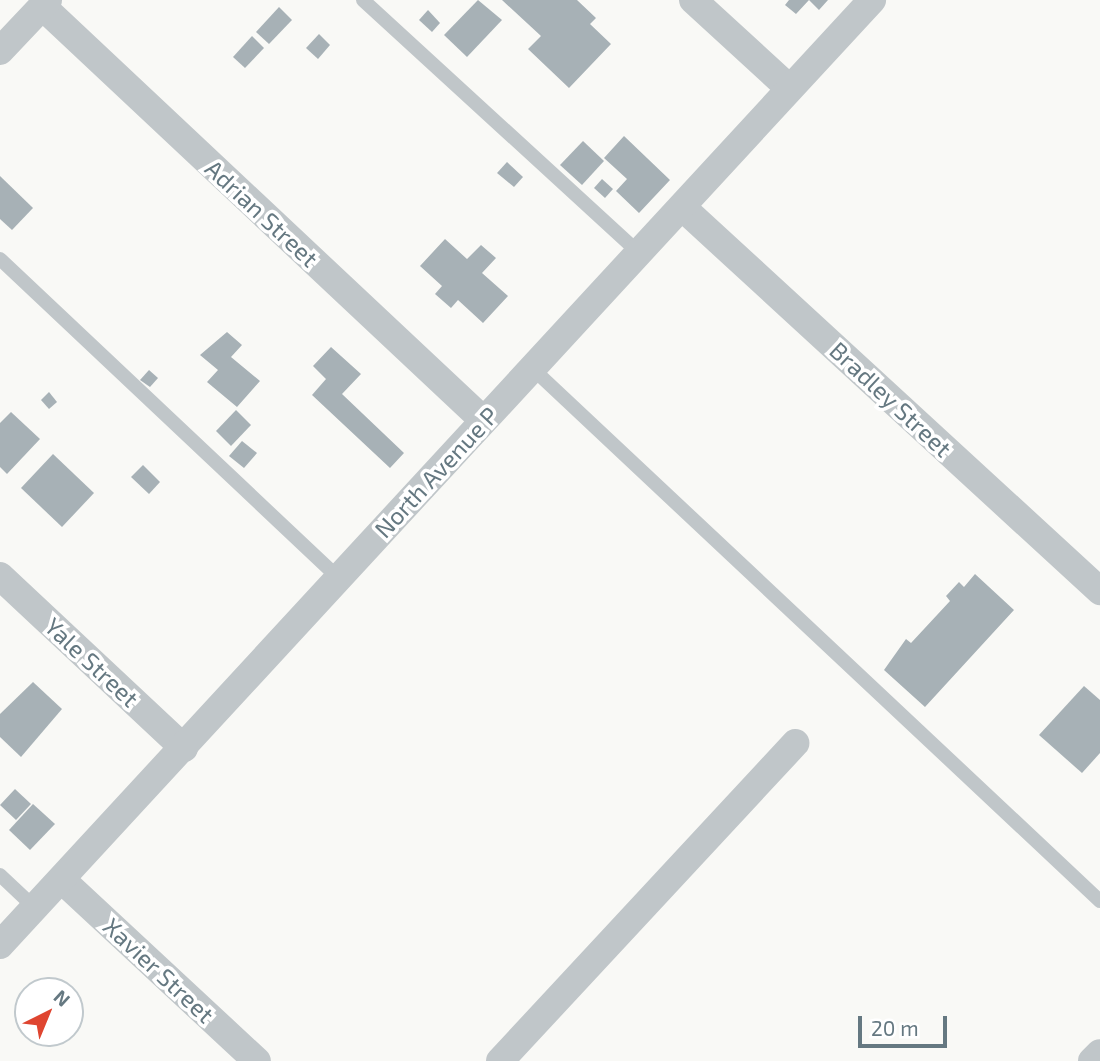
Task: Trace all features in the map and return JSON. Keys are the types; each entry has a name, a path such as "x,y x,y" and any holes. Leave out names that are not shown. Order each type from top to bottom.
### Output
{"street":[{"path":"694,0 789,88"},
{"name":"North Avenue P","path":"0,945 872,0"},
{"path":"0,51 45,3"},
{"name":"Adrian Street","path":"45,3 483,420"},
{"name":"Bradley Street","path":"682,207 1100,591"},
{"name":"Yale Street","path":"0,576 184,748"},
{"path":"500,1061 796,743"},
{"name":"Xavier Street","path":"62,880 257,1061"},
{"path":"1092,1061 1100,1053"}],"lane":[{"path":"363,0 639,253"},
{"path":"0,259 338,579"},
{"path":"532,368 1100,901"},
{"path":"0,875 35,908"}],"building":[{"path":"478,0 502,20 467,57 444,35"},
{"path":"502,0 577,0 596,18 590,24 611,44 569,88 528,49 541,36"},
{"path":"789,0 809,0 796,14 785,5"},
{"path":"809,0 828,0 819,10"},
{"path":"279,7 292,20 269,44 256,32"},
{"path":"428,10 440,23 432,32 419,20"},
{"path":"319,34 330,45 318,59 306,48"},
{"path":"252,36 264,48 245,68 233,57"},
{"path":"624,136 670,180 639,213 616,191 627,179 604,158"},
{"path":"583,141 604,161 582,185 560,165"},
{"path":"507,162 523,177 514,187 497,173"},
{"path":"0,176 33,208 12,230 0,219"},
{"path":"602,179 613,189 605,198 594,188"},
{"path":"445,239 467,259 481,245 496,258 482,273 508,296 483,323 458,300 451,308 435,294 442,286 420,266"},
{"path":"227,332 242,345 231,357 260,381 237,407 207,382 218,370 200,355"},
{"path":"331,347 361,374 342,394 404,453 390,468 312,395 326,379 313,366"},
{"path":"149,370 158,378 150,387 140,380"},
{"path":"49,392 57,402 49,409 41,400"},
{"path":"236,410 251,425 231,446 216,431"},
{"path":"11,412 40,439 7,474 0,467 0,423"},
{"path":"242,441 257,453 244,468 229,456"},
{"path":"53,454 94,493 62,527 21,488"},
{"path":"143,465 160,482 149,494 131,477"},
{"path":"975,574 1014,610 925,707 884,670 906,639 911,643 950,601 946,596 959,582 964,587"},
{"path":"33,682 62,709 21,757 0,737 0,714"},
{"path":"1084,686 1100,700 1100,753 1082,773 1039,735"},
{"path":"15,789 31,804 16,820 0,805"},
{"path":"33,804 55,824 30,850 9,830"}]}
